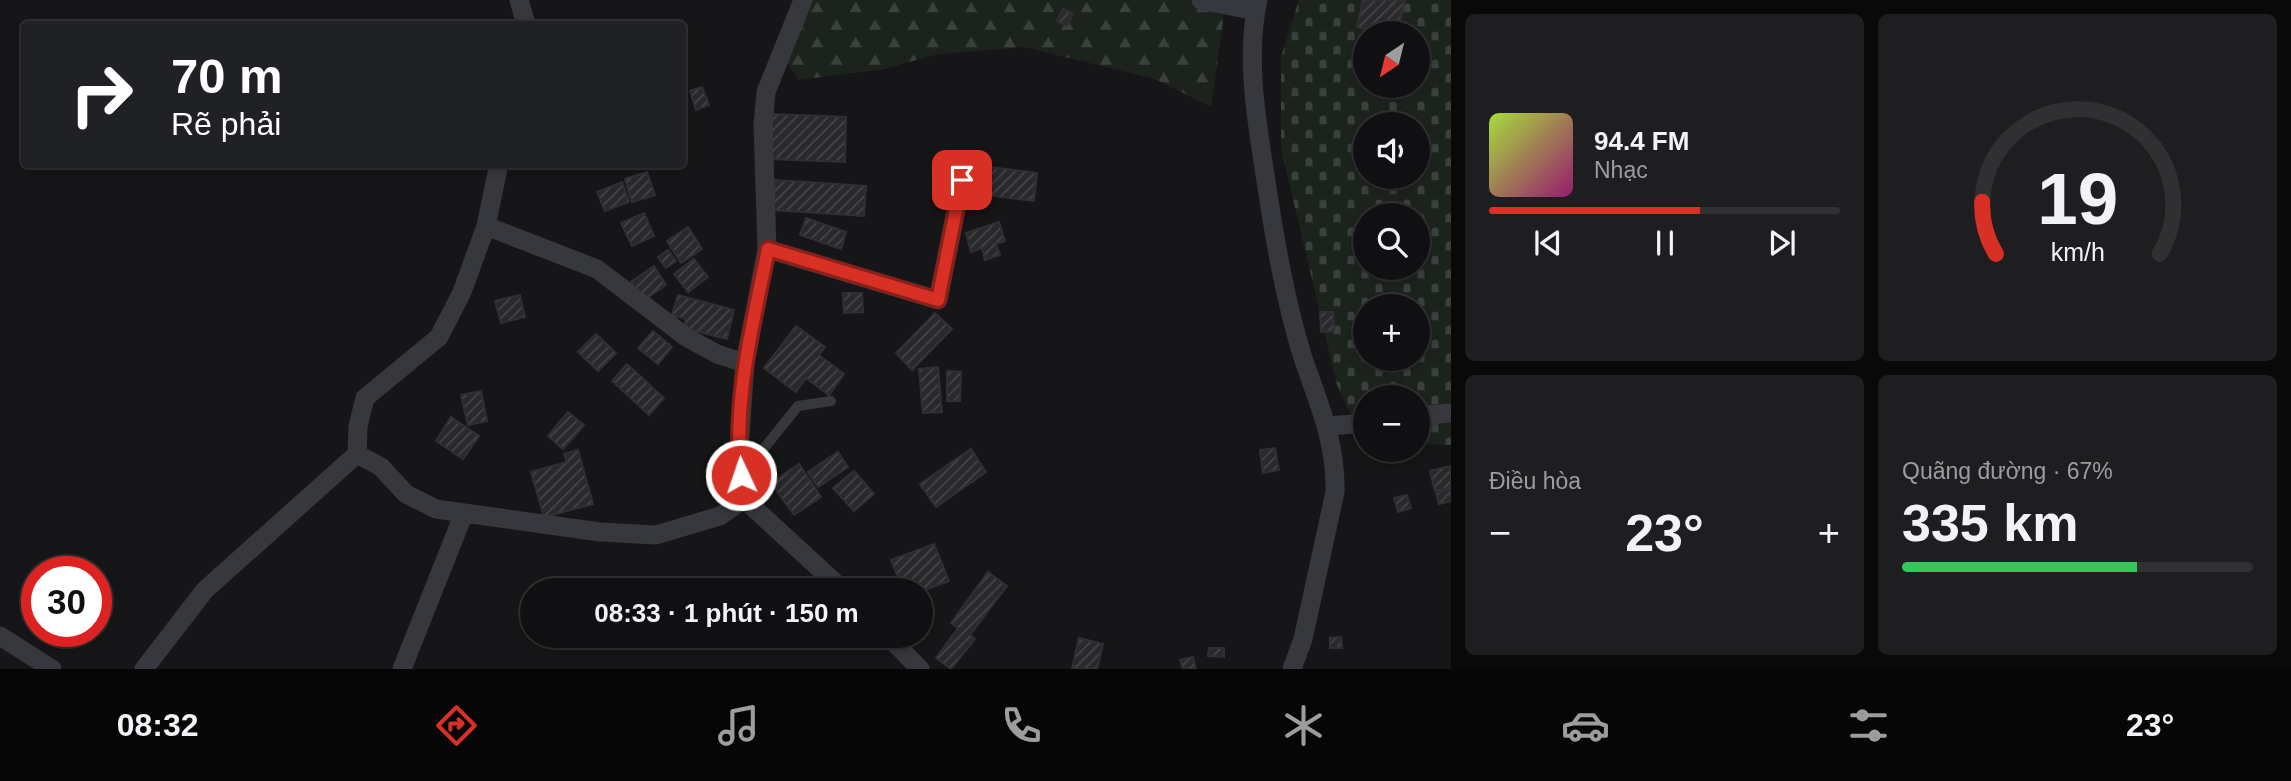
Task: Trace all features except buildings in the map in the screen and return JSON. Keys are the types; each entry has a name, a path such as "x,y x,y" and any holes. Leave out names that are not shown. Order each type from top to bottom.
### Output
{"street":[{"path":"519,0 526,21"},
{"path":"803,0 766,92 763,125 768,249 745,363 739,451 744,499 830,578"},
{"path":"1201,0 1257,6 1252,39 1259,133 1280,274 1303,358 1328,426 1335,492 1303,639 1292,669"},
{"path":"144,669 205,590 357,454 358,426 365,398 439,337 461,292 486,226 498,168"},
{"path":"768,249 938,300 962,180"},
{"path":"486,226 530,246 597,269 686,337 718,355 745,363"},
{"path":"1430,415 1451,413"},
{"path":"1328,426 1353,424"},
{"path":"357,454 381,467 406,494 436,509 600,532 656,535 720,516 744,499"},
{"path":"402,669 464,513"},
{"path":"0,636 52,669"},
{"path":"900,648 920,669"}],"lane":[{"path":"739,451 761,452 798,406 831,401"}],"green space":[{"path":"808,0 1226,0 1211,107 1155,79 1024,47 938,54 884,69 798,80 784,57"},
{"path":"1299,0 1451,0 1451,445 1430,444 1430,385 1353,385 1353,421 1337,385 1281,148 1281,57"}],"route":[{"path":"741,475 739,451 745,363 768,249 938,300 962,180"}]}
